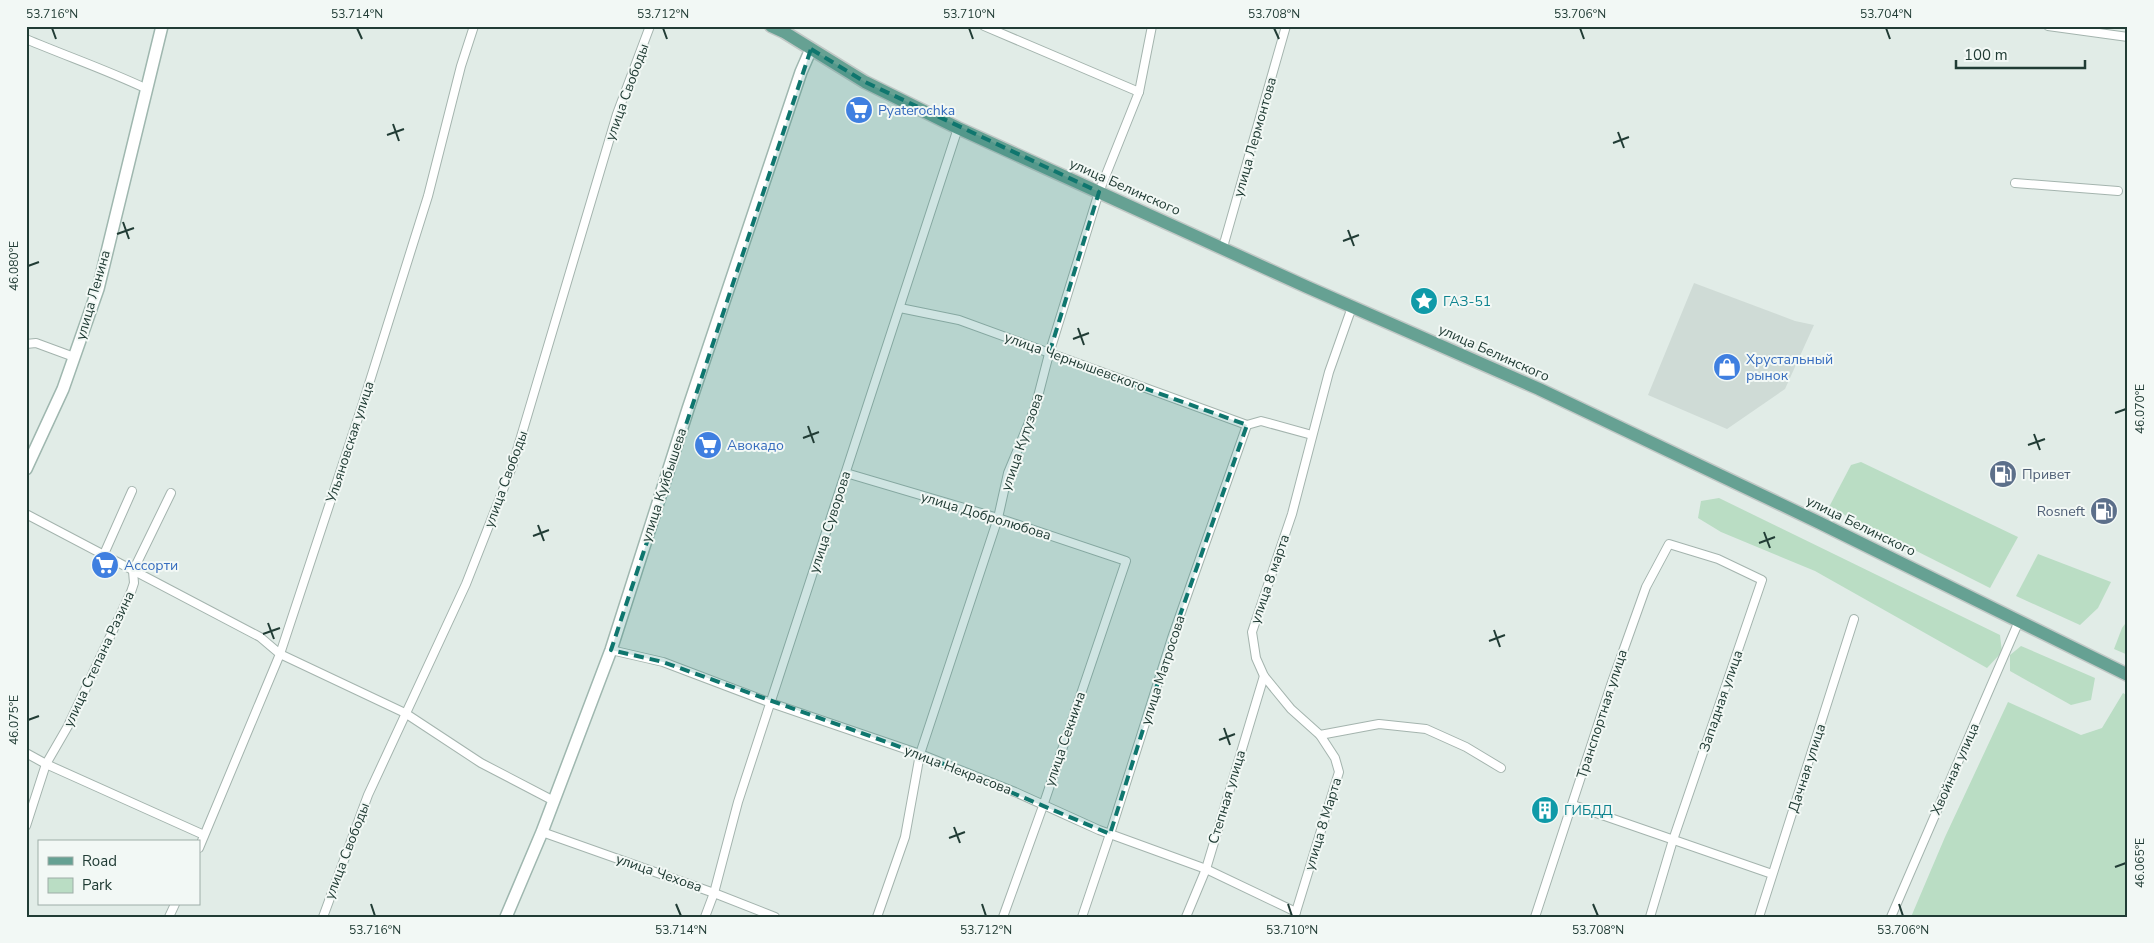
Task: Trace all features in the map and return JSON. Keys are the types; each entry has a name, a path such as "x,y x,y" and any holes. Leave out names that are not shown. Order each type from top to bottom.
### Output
{"main road":[{"name":"улица Ленина","path":"26,469 63,389 98,289 162,26"},
{"name":"улица Белинского","path":"771,26 865,82 958,128 1352,307 1539,389 1820,522 2128,675"},
{"name":"улица Куйбышева","path":"506,917 542,832 552,800 611,650 691,400 801,72 811,49"}],"street":[{"name":"Ульяновская улица","path":"200,845 280,654 363,403 425,205 461,66 474,26"},
{"name":"улица Свободы","path":"323,917 368,795 466,584 512,467 617,114 650,26"},
{"path":"984,26 1138,92"},
{"name":"улица Кутузова","path":"877,917 905,837 920,754 998,518 1008,472 1035,408 1049,354 1099,192 1138,92 1152,26"},
{"name":"улица Лермонтова","path":"1223,247 1286,26"},
{"path":"2048,26 2128,37"},
{"path":"26,39 88,65 118,75 147,89"},
{"name":"улица Суворова","path":"705,917 714,893 738,802 958,128"},
{"path":"2015,183 2118,191"},
{"name":"улица 8 марта","path":"1320,735 1291,709 1264,676 1256,658 1252,632 1292,514 1329,372 1352,307"},
{"name":"улица Чернышевского","path":"900,308 958,320 1247,425"},
{"path":"26,344 36,344 74,357"},
{"path":"1247,425 1261,421 1312,436"},
{"name":"улица Матросова","path":"1082,917 1172,638 1247,425"},
{"name":"улица Добролюбова","path":"846,473 998,518 1126,561"},
{"path":"104,554 132,491"},
{"name":"улица Степана Разина","path":"26,826 46,764 68,726 131,592 134,583 133,571 171,493"},
{"path":"26,514 260,637 280,654 405,713 482,763 552,800"},
{"name":"Транспортная улица","path":"1535,917 1611,685 1646,587 1669,544"},
{"name":"Западная улица","path":"1650,917 1673,840 1762,580 1718,559 1669,544"},
{"name":"улица Секнина","path":"1002,917 1043,806 1126,561"},
{"name":"Дачная улица","path":"1759,917 1854,619"},
{"name":"Хвойная улица","path":"1890,917 2019,621"},
{"name":"улица Некрасова","path":"611,650 663,662 771,703 920,754 1015,792 1110,834 1206,869 1295,914"},
{"name":"Степная улица","path":"1186,917 1206,869 1264,676"},
{"path":"1320,735 1379,724 1426,729 1466,746 1501,768"},
{"name":"улица 8 Марта","path":"1295,914 1339,772 1335,758 1320,735"},
{"path":"26,753 46,764 204,835"},
{"path":"1573,805 1772,874"},
{"name":"улица Чехова","path":"542,832 714,893 775,917"}],"highlighted area":[{"path":"811,49 865,82 1099,192 1049,354 1247,425 1172,638 1110,834 920,754 663,662 611,650"}],"shaded area":[{"name":"Хрустальный рынок","path":"1694,283 1795,321 1814,325 1785,389 1727,429 1648,395"}],"green space":[{"path":"1861,462 2018,537 1990,588 1829,507 1851,465"},
{"path":"1719,498 2000,635 2002,652 1987,668 1815,571 1721,532 1698,518 1701,501"},
{"path":"2038,554 2111,582 2098,608 2080,625 2016,596"},
{"path":"2128,620 2128,655 2114,649 2122,628"},
{"path":"2021,646 2095,678 2091,700 2071,705 2010,671 2010,655"},
{"path":"2123,693 2128,696 2128,917 1911,917 1945,837 2008,702 2081,735 2102,728"}],"place":[{"name":"Pyaterochka","path":"859,110"},
{"name":"ГАЗ-51","path":"1424,301"},
{"name":"Хрустальный рынок","path":"1727,367"},
{"name":"Авокадо","path":"708,445"},
{"name":"Привет","path":"2003,474"},
{"name":"Rosneft","path":"2104,511"},
{"name":"Ассорти","path":"105,565"},
{"name":"ГИБДД","path":"1545,810"}]}
